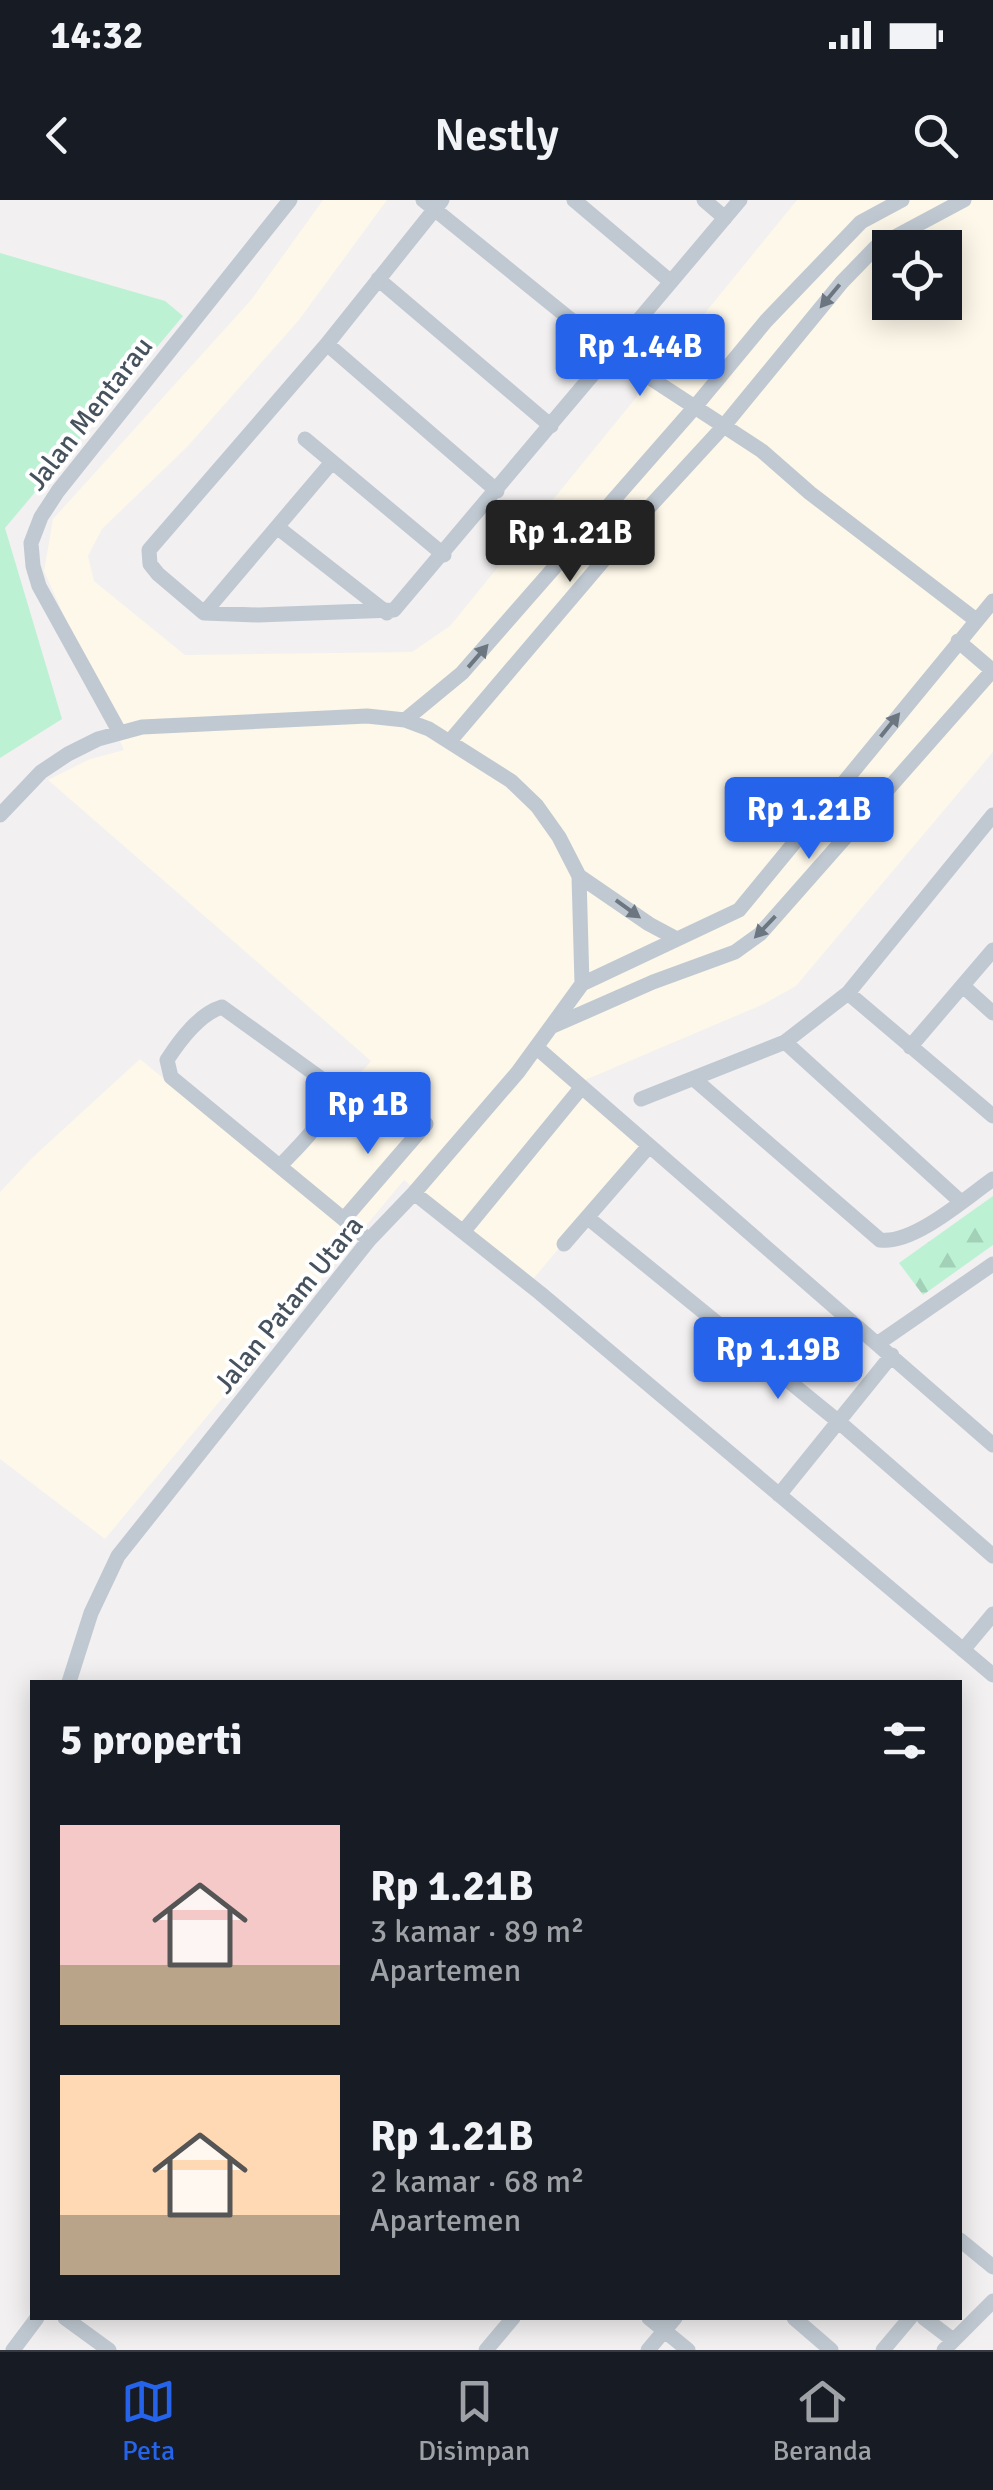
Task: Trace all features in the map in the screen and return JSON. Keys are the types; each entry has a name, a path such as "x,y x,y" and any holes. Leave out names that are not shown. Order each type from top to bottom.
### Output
{"street":[{"name":"Jalan Mentarau","path":"120,733 39,586 31,543 41,517 58,491 290,200"},
{"path":"574,200 671,282"},
{"path":"704,200 725,218"},
{"path":"740,200 671,282 612,353 551,426 444,555 404,602 386,613 204,613 158,574 148,557 149,550 327,344 433,203 612,353 762,451 810,493 976,620"},
{"path":"405,720 462,674 766,321 861,222 902,200"},
{"path":"450,740 723,426 842,282 876,247 964,200"},
{"path":"378,280 551,426"},
{"path":"327,344 497,491"},
{"path":"305,439 444,555"},
{"path":"204,613 332,462"},
{"path":"277,527 386,613"},
{"path":"0,815 41,772 68,754 142,727 366,716 405,720 450,740 511,781 537,806 560,837 579,876 582,984 739,910 993,601"},
{"path":"549,1027 652,982 735,952 760,934 993,671 958,641"},
{"path":"641,1099 786,1042 848,993 993,815"},
{"path":"579,876 677,939"},
{"path":"910,1047 993,950"},
{"name":"Jalan Patam Utara","path":"70,1680 91,1614 118,1556 369,1240 414,1193 536,1047 582,984"},
{"path":"962,986 993,1013"},
{"path":"848,993 993,1116"},
{"path":"280,1166 320,1119 328,1106 330,1089 222,1007 216,1008 171,1053 167,1060 171,1077 369,1240"},
{"path":"786,1042 961,1202"},
{"path":"536,1047 993,1445"},
{"path":"694,1079 880,1240 891,1242 913,1234 993,1179"},
{"path":"462,1232 581,1088"},
{"path":"344,1219 426,1124"},
{"path":"564,1244 649,1146"},
{"path":"414,1193 540,1293 993,1675"},
{"path":"588,1218 839,1422 993,1556"},
{"path":"877,1344 993,1264"},
{"path":"779,1495 892,1355"},
{"path":"963,1650 993,1614"},
{"path":"962,2242 993,2267"},
{"path":"926,2320 948,2345 993,2301"},
{"path":"14,2350 36,2320"},
{"path":"67,2320 109,2350"},
{"path":"486,2350 511,2320"},
{"path":"796,2320 831,2350"},
{"path":"883,2350 908,2320"},
{"path":"648,2350 670,2324 688,2350"}],"shaded area":[{"path":"323,200 387,200 299,320 188,446 102,529 88,556 94,581 185,655 412,652 450,626 797,200 993,200 993,752 796,986 764,1004 578,1083 649,1141 529,1284 404,1180 105,1539 0,1459 0,1192 140,1059 275,1170 371,1061 48,780 90,759 124,750 44,571 53,519 251,300"}],"green space":[{"path":"0,253 165,301 183,316 5,528 62,719 0,758"},
{"path":"993,1196 993,1245 923,1295 899,1263"}]}
